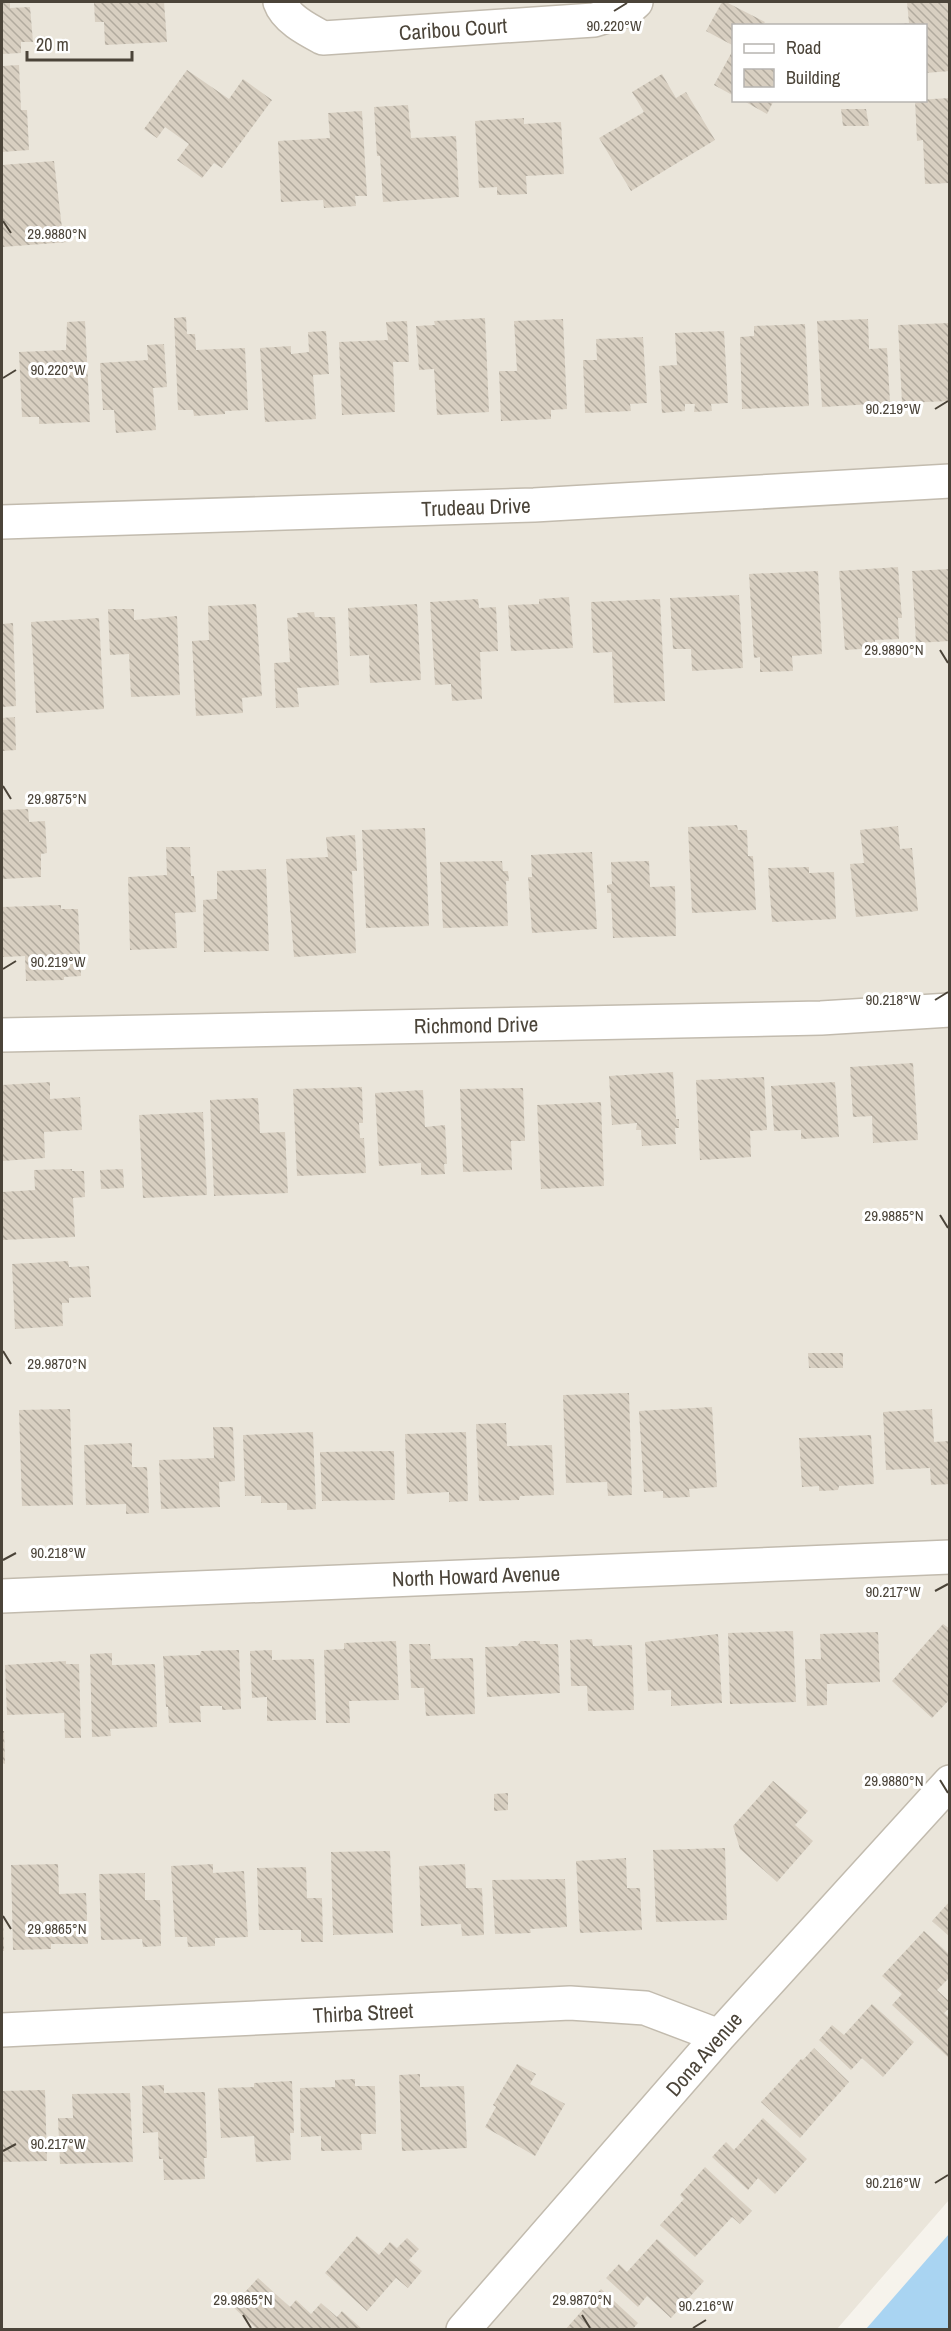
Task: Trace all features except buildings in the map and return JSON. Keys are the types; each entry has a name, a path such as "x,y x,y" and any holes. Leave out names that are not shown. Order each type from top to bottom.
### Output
{"street":[{"name":"Caribou Court","path":"280,2 282,8 304,28 323,38 594,20 627,10 636,2"},
{"name":"Trudeau Drive","path":"2,522 534,505 950,482"},
{"name":"Richmond Drive","path":"2,1035 822,1018 950,1010"},
{"name":"North Howard Avenue","path":"2,1596 950,1557"},
{"name":"Dona Avenue","path":"463,2330 719,2036 950,1782"},
{"name":"Thirba Street","path":"2,2030 570,2003 645,2008 719,2036"}],"shaded area":[{"path":"2,2 949,2 949,2200 837,2329 2,2330"}],"water":[{"path":"949,2234 949,2329 866,2329"}]}
